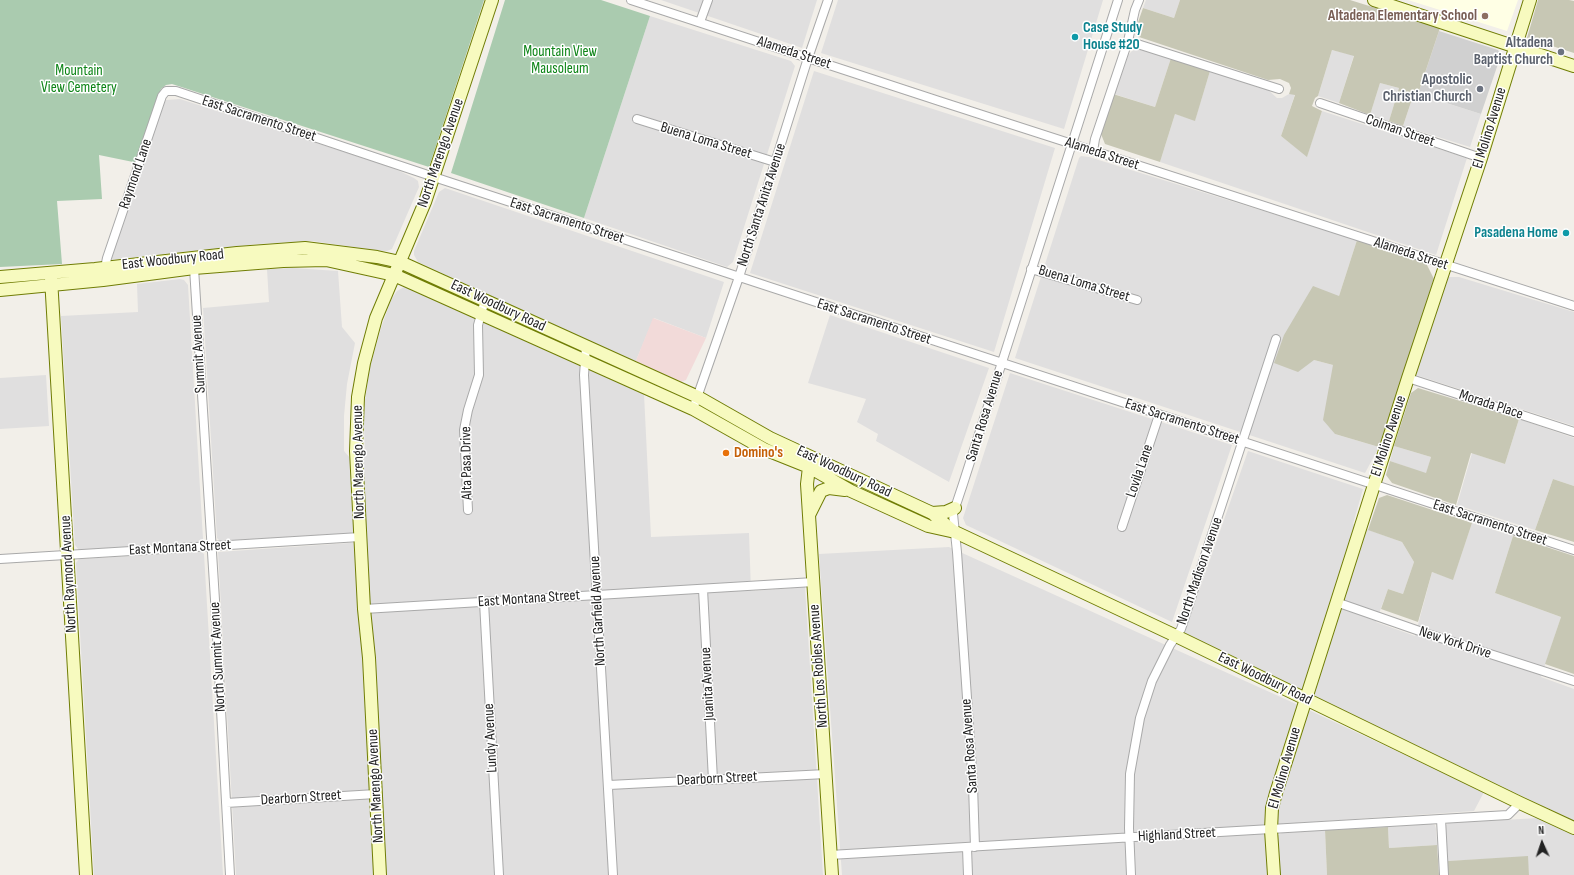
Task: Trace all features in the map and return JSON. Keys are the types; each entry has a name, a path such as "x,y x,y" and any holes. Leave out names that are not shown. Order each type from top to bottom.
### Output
{"street":[{"name":"North Marengo Avenue","path":"380,875 369,658 364,609 356,451 358,397 364,363 376,318 425,202 492,0"},
{"name":"Alameda Street","path":"631,0 1574,306"},
{"path":"700,22 708,0"},
{"name":"North Santa Anita Avenue","path":"693,409 739,277 808,58 828,0"},
{"name":"Santa Rosa Avenue","path":"968,875 971,847 972,785 957,547 953,514 1118,0"},
{"path":"1093,151 1097,132 1128,40 1135,10 1139,0"},
{"path":"1374,0 1574,66"},
{"name":"El Molino Avenue","path":"1274,875 1271,830 1272,808 1276,793 1408,378 1481,158 1530,0"},
{"path":"1128,40 1279,89"},
{"name":"Raymond Lane","path":"105,268 107,258 162,96 166,91 176,91"},
{"name":"East Sacramento Street","path":"176,91 434,177 1574,550"},
{"name":"Colman Street","path":"1320,103 1481,158"},
{"name":"Buena Loma Street","path":"636,119 775,162"},
{"name":"East Woodbury Road","path":"0,277 105,268 237,253 305,248 377,257 400,262 586,347 666,381 698,397 811,462 851,491 928,526 954,532 1176,636 1574,828"},
{"name":"East Woodbury Road","path":"0,290 52,286 194,268 283,261 326,260 394,275 693,409 764,449 811,462 932,513 954,532"},
{"name":"Summit Avenue","path":"194,268 204,440"},
{"name":"Buena Loma Street","path":"1032,269 1137,300"},
{"name":"North Raymond Avenue","path":"50,273 57,363 86,875"},
{"name":"Alta Pasa Drive","path":"468,510 464,430 468,410 479,375 478,325 484,300"},
{"name":"North Madison Avenue","path":"1131,875 1129,837 1130,774 1140,718 1152,681 1181,629 1276,338"},
{"name":"North Garfield Avenue","path":"586,347 584,375 609,785 613,875"},
{"name":"Morada Place","path":"1408,378 1574,432"},
{"name":"Lovila Lane","path":"1122,527 1159,415"},
{"path":"741,436 746,425"},
{"name":"North Summit Avenue","path":"204,440 212,546 230,875"},
{"name":"North Los Robles Avenue","path":"811,462 807,484 832,875"},
{"path":"810,514 821,491 829,488 851,491"},
{"path":"932,513 946,512 955,508"},
{"name":"East Montana Street","path":"0,559 360,537"},
{"name":"East Montana Street","path":"364,609 814,582"},
{"name":"Juanita Avenue","path":"703,589 713,780"},
{"name":"Lundy Avenue","path":"484,602 499,875"},
{"name":"New York Drive","path":"1336,602 1428,634 1574,681"},
{"name":"Dearborn Street","path":"609,785 826,774"},
{"name":"Dearborn Street","path":"226,803 376,794"},
{"name":"Highland Street","path":"830,855 1508,815 1520,803"},
{"path":"1441,819 1444,875"}],"shaded area":[{"path":"661,0 817,0 802,48"},
{"path":"838,0 1103,0 1064,129 821,53"},
{"path":"1146,0 1180,0 1174,18 1143,8"},
{"path":"1180,0 1350,0 1440,28 1418,94 1414,93 1403,126 1389,121 1399,88 1380,83 1370,115 1339,103 1354,56 1332,50 1318,96 1315,98 1312,106 1322,111 1307,157 1281,136 1295,95 1289,94 1291,88 1289,83 1280,79 1268,80 1139,37 1136,33 1136,28 1143,8 1174,18"},
{"name":"Altadena Elementary School","path":"1408,0 1518,0 1507,31"},
{"path":"1538,0 1574,1 1574,53 1527,38"},
{"path":"650,16 791,61 795,66 733,262 727,267 584,218"},
{"path":"1439,31 1498,50 1501,55 1481,114 1418,94"},
{"path":"1137,49 1171,58 1155,107 1114,94 1128,55"},
{"path":"1332,50 1354,55 1339,103 1318,96"},
{"path":"1171,58 1210,71 1195,121 1175,114 1160,162 1105,144 1101,134 1113,94 1155,107"},
{"path":"814,71 1055,148 994,352 750,273"},
{"path":"1210,71 1265,87 1277,98 1282,98 1289,94 1295,94 1281,136 1307,156 1322,111 1467,158 1436,255 1160,162 1175,114 1195,120"},
{"path":"1380,83 1399,88 1389,121 1370,115"},
{"path":"1414,93 1481,114 1470,147 1403,126"},
{"path":"180,99 391,167 414,178 418,181 419,187 392,249 381,251 312,241 258,244 109,260 164,103 166,100"},
{"path":"1081,156 1089,157 1357,240 1339,296 1314,360 1333,365 1335,434 1379,447 1365,473 1015,358 1079,158"},
{"path":"445,188 724,282 706,338 654,318 635,363 418,262 414,255 414,251 439,192"},
{"path":"1357,240 1426,263 1434,279 1379,447 1335,434 1323,420 1333,365 1314,360 1298,372 1274,363 1284,335 1313,286 1339,296"},
{"path":"293,268 338,271 342,327 355,343 347,384 344,416 344,451 350,458 355,530 351,533 220,541 217,538 203,308 269,302 267,269"},
{"path":"1448,277 1459,277 1574,312 1574,426 1416,375 1443,283"},
{"path":"180,279 184,280 188,285 203,539 200,542 79,550 75,545 61,316 138,312 137,284"},
{"path":"404,287 644,394 651,537 749,533 751,591 805,587 823,875 236,875 218,552 364,542 359,457 365,451 365,400 370,367 391,300 397,291"},
{"path":"830,315 989,368 949,482 876,441 878,434 857,422 866,399 808,383"},
{"path":"653,318 706,338 686,380 681,382 635,363"},
{"path":"1010,373 1232,445 1172,622 966,525 963,518"},
{"path":"46,375 49,426 0,429 0,378"},
{"path":"1418,388 1519,419 1505,464 1471,453 1456,505 1392,483 1386,475 1390,461 1426,473 1431,457 1394,446 1411,393"},
{"path":"1519,419 1574,438 1574,486 1553,479 1535,530 1457,505 1472,453 1505,464"},
{"path":"1394,446 1431,457 1426,474 1390,461"},
{"path":"1248,451 1363,489 1353,524 1402,542 1414,562 1403,594 1388,589 1376,622 1415,636 1432,572 1453,579 1472,523 1513,536 1495,593 1561,617 1541,677 1574,689 1574,821 1184,634"},
{"path":"1553,479 1574,486 1574,542 1535,530"},
{"path":"1387,495 1472,523 1453,580 1432,572 1418,622 1381,609 1388,589 1403,594 1414,562 1402,542 1368,530 1379,498"},
{"path":"1513,536 1574,556 1574,674 1545,664 1561,617 1495,593"},
{"path":"949,547 1296,704 1484,792 1474,811 1267,825 1270,875 842,875 819,554"},
{"path":"201,552 204,554 223,875 94,875 76,563 79,559"},
{"path":"1539,818 1574,833 1574,875 1529,875 1527,857 1448,861 1445,828 1448,823"},
{"path":"1435,825 1437,845 1389,848 1388,827"},
{"path":"1388,827 1389,848 1437,845 1439,875 1327,875 1325,830"},
{"path":"1325,830 1327,875 1279,875 1278,835 1282,833"},
{"path":"1528,856 1529,875 1448,875 1448,861"}],"green space":[{"name":"Mountain View Cemetery","path":"0,0 484,0 429,167 172,84 166,85 161,89 138,163 99,155 102,199 57,201 62,264 0,267"},
{"name":"Mountain View Mausoleum","path":"505,0 601,0 650,16 584,218 451,173"}],"place":[{"name":"Altadena Elementary School","path":"1485,16"},
{"name":"Case Study House #20","path":"1075,37"},
{"name":"Altadena Baptist Church","path":"1561,52"},
{"name":"Apostolic Christian Church","path":"1480,89"},
{"name":"Pasadena Home","path":"1566,233"},
{"name":"Domino's","path":"726,453"}]}
